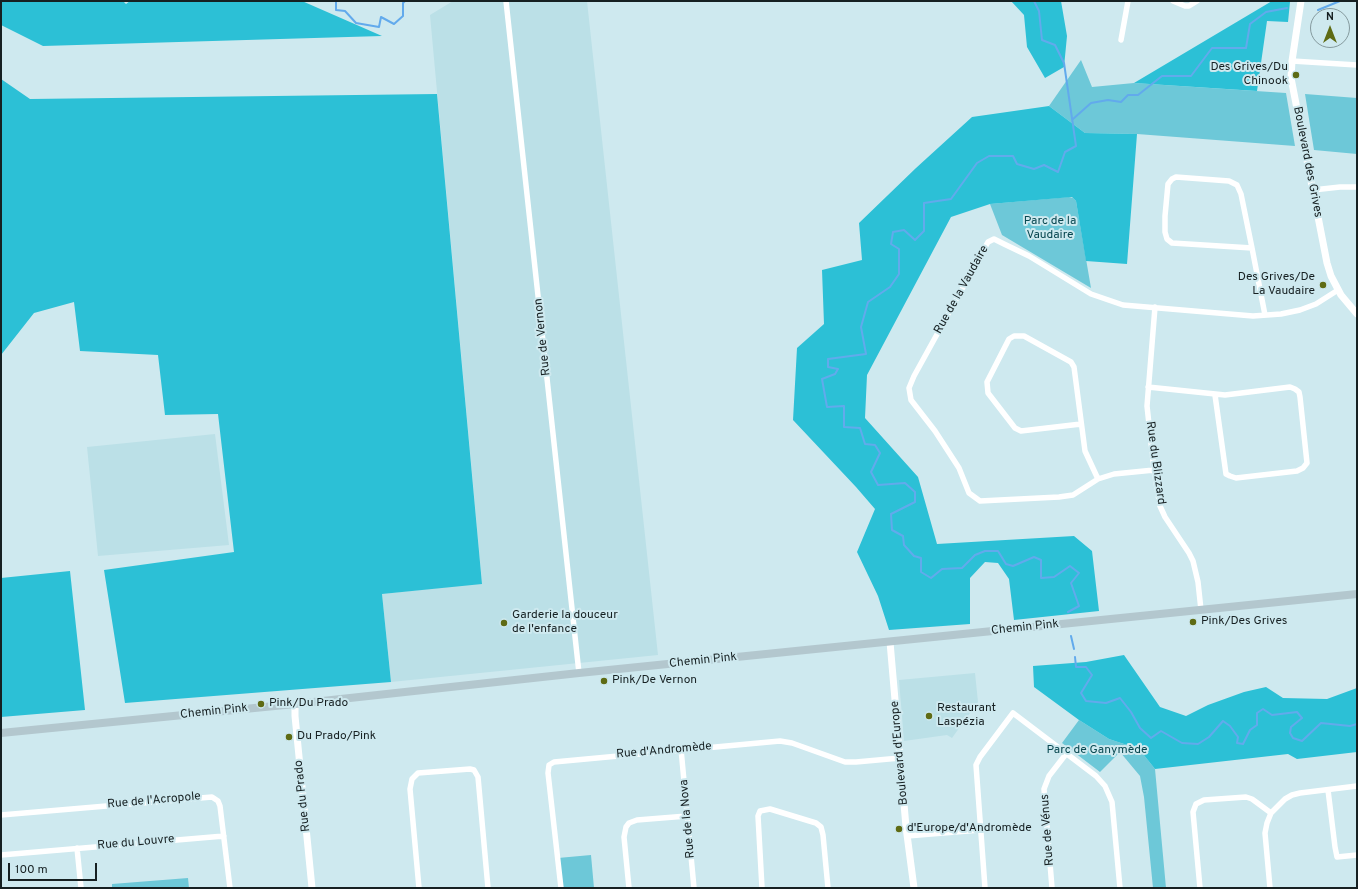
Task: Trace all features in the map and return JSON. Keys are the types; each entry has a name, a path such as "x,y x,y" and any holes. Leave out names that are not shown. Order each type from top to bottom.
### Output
{"main road":[{"name":"Chemin Pink","path":"1,732 295,704 579,673 1357,594"}],"street":[{"name":"Rue de Vernon","path":"506,1 579,673"},
{"path":"1121,40 1128,1"},
{"path":"1173,1 1189,6 1197,1"},
{"name":"Boulevard des Grives","path":"1301,1 1291,78 1327,263 1338,290 1348,306 1357,314"},
{"path":"1292,61 1357,65"},
{"path":"1252,248 1172,243 1167,239 1165,232 1165,216 1168,184 1172,179 1176,177 1229,181 1237,185 1241,194 1252,248 1265,315"},
{"path":"1313,190 1357,187"},
{"name":"Rue de la Vaudaire","path":"1154,470 1114,474 1098,479 1073,494 1059,497 980,501 969,492 959,468 935,431 911,400 909,388 914,376 988,242 994,240 1029,256 1091,294 1123,305 1241,316 1265,315 1294,312 1307,308 1338,290"},
{"name":"Rue du Blizzard","path":"1156,307 1147,406 1154,470 1160,506 1165,517 1189,552 1193,561 1198,582 1201,610"},
{"path":"1081,424 1021,431 1015,428 988,393 987,382 1010,339 1014,336 1024,336 1071,362 1074,367 1085,451 1098,479"},
{"path":"1148,387 1215,395 1290,387 1295,389 1299,392 1300,397 1307,463 1303,468 1297,470 1236,478 1226,474 1215,395"},
{"name":"Boulevard d'Europe","path":"890,642 900,758 914,888"},
{"name":"Rue du Prado","path":"295,704 312,888"},
{"path":"985,888 976,765 1012,713 1100,780 1109,793 1112,802 1120,888"},
{"name":"Rue d'Andromède","path":"560,888 548,773 549,765 554,762 780,741 792,743 846,762 900,758"},
{"name":"Rue de la Nova","path":"681,749 694,888"},
{"name":"Rue de Vénus","path":"1052,888 1044,789 1049,776 1066,754"},
{"path":"419,888 411,782 418,774 470,768 474,770 478,776 488,888"},
{"path":"1270,888 1265,833 1271,813 1285,799 1292,795 1357,786"},
{"path":"1328,790 1334,847 1337,857 1357,855"},
{"name":"Rue de l'Acropole","path":"1,815 212,797 218,801 220,806 230,888"},
{"path":"1200,888 1193,812 1196,804 1204,800 1246,797 1252,798 1271,813"},
{"path":"762,888 758,816 760,811 770,809 816,823 821,827 828,888"},
{"path":"629,888 624,837 626,827 629,823 637,820 687,816"},
{"path":"908,836 980,830"},
{"name":"Rue du Louvre","path":"1,855 224,836"},
{"path":"77,848 82,888"}],"shaded area":[{"path":"1,1 123,1 126,4 130,1 302,1 382,36 43,46 1,25"},
{"path":"453,1 587,1 658,655 391,682 382,594 482,583 430,15"},
{"path":"1011,1 1061,1 1067,36 1064,67 1045,78 1027,47 1024,15"},
{"path":"1272,1 1290,2 1288,22 1267,21 1257,91 1134,83"},
{"path":"1,79 30,99 437,94 482,584 382,594 391,682 125,703 104,570 234,552 218,414 165,415 158,355 80,351 74,302 34,313 1,355"},
{"path":"1049,106 1085,133 1137,134 1127,264 1086,261 1076,201 1072,197 990,204 951,217 867,375 865,418 918,477 937,544 1074,536 1092,551 1099,611 1014,620 1009,579 998,563 985,562 970,578 970,624 889,630 878,596 857,552 875,509 793,420 797,348 824,324 822,270 862,260 859,223 916,168 972,117"},
{"path":"215,434 229,545 98,556 87,447"},
{"path":"70,571 85,710 1,717 1,578"},
{"path":"1124,655 1160,707 1186,716 1208,705 1244,692 1266,687 1283,698 1327,699 1357,688 1357,752 1297,759 1288,754 1155,769 1139,749 1109,739 1079,720 1034,687 1033,666 1086,662"},
{"path":"975,673 978,702 952,738 947,735 904,741 899,680"}],"green space":[{"path":"1081,60 1092,87 1134,83 1286,93 1295,146 1137,134 1085,133 1049,106"},
{"path":"1305,94 1357,98 1357,154 1314,150"},
{"name":"Parc de la Vaudaire","path":"1069,197 1076,201 1091,288 1002,235 990,204"},
{"name":"Parc de Ganymède","path":"1079,720 1109,739 1139,749 1155,769 1166,888 1153,888 1144,797 1140,776 1120,752 1100,772 1062,743"},
{"path":"591,855 594,888 561,888 558,858"},
{"path":"188,878 189,888 112,888 112,884"}],"waterway":[{"path":"336,1 336,10 345,11 356,23 379,27 381,17 394,24 403,16 403,3 405,1"},
{"path":"1034,1 1039,11 1042,40 1055,45 1064,63 1076,146 1065,152 1058,172 1044,165 1034,169 1017,164 1013,156 989,156 977,163 951,199 924,203 924,231 915,240 904,230 893,232 891,244 899,249 899,274 890,287 868,302 861,327 866,354 828,359 828,367 838,369 835,374 822,379 827,407 844,406 844,427 860,428 865,444 875,445 880,453 871,472 878,485 905,483 915,492 915,502 891,514 892,530 903,536 904,545 914,556 921,558 921,572 931,578 942,569 962,568 975,555 985,551 998,551 1006,564 1013,566 1034,557 1041,560 1041,578 1054,577 1070,566 1079,573 1071,583 1079,606 1068,612"},
{"path":"1323,8 1340,1"},
{"path":"1073,119 1091,103 1108,100 1121,102 1128,95 1138,95 1162,76 1191,76 1212,48 1246,48 1250,24 1266,12 1287,8"},
{"path":"1071,636 1074,649"},
{"path":"1075,657 1076,667 1086,667 1092,675 1081,693 1086,701 1106,703 1120,698 1131,712 1140,728 1151,738 1161,731 1182,743 1198,744 1209,737 1223,721 1230,726 1238,737 1237,743 1243,744 1250,730 1257,725 1257,713 1263,709 1272,715 1297,712 1302,718 1291,727 1290,733 1293,738 1302,741 1321,723 1350,726 1357,724"}],"place":[{"name":"Des Grives/Du Chinook","path":"1296,75"},
{"name":"Des Grives/De La Vaudaire","path":"1323,285"},
{"name":"Pink/Des Grives","path":"1193,622"},
{"name":"Garderie la douceur de l'enfance","path":"504,623"},
{"name":"Pink/De Vernon","path":"604,681"},
{"name":"Pink/Du Prado","path":"261,704"},
{"name":"Restaurant Laspézia","path":"929,716"},
{"name":"Du Prado/Pink","path":"289,737"},
{"name":"d'Europe/d'Andromède","path":"899,829"}]}
